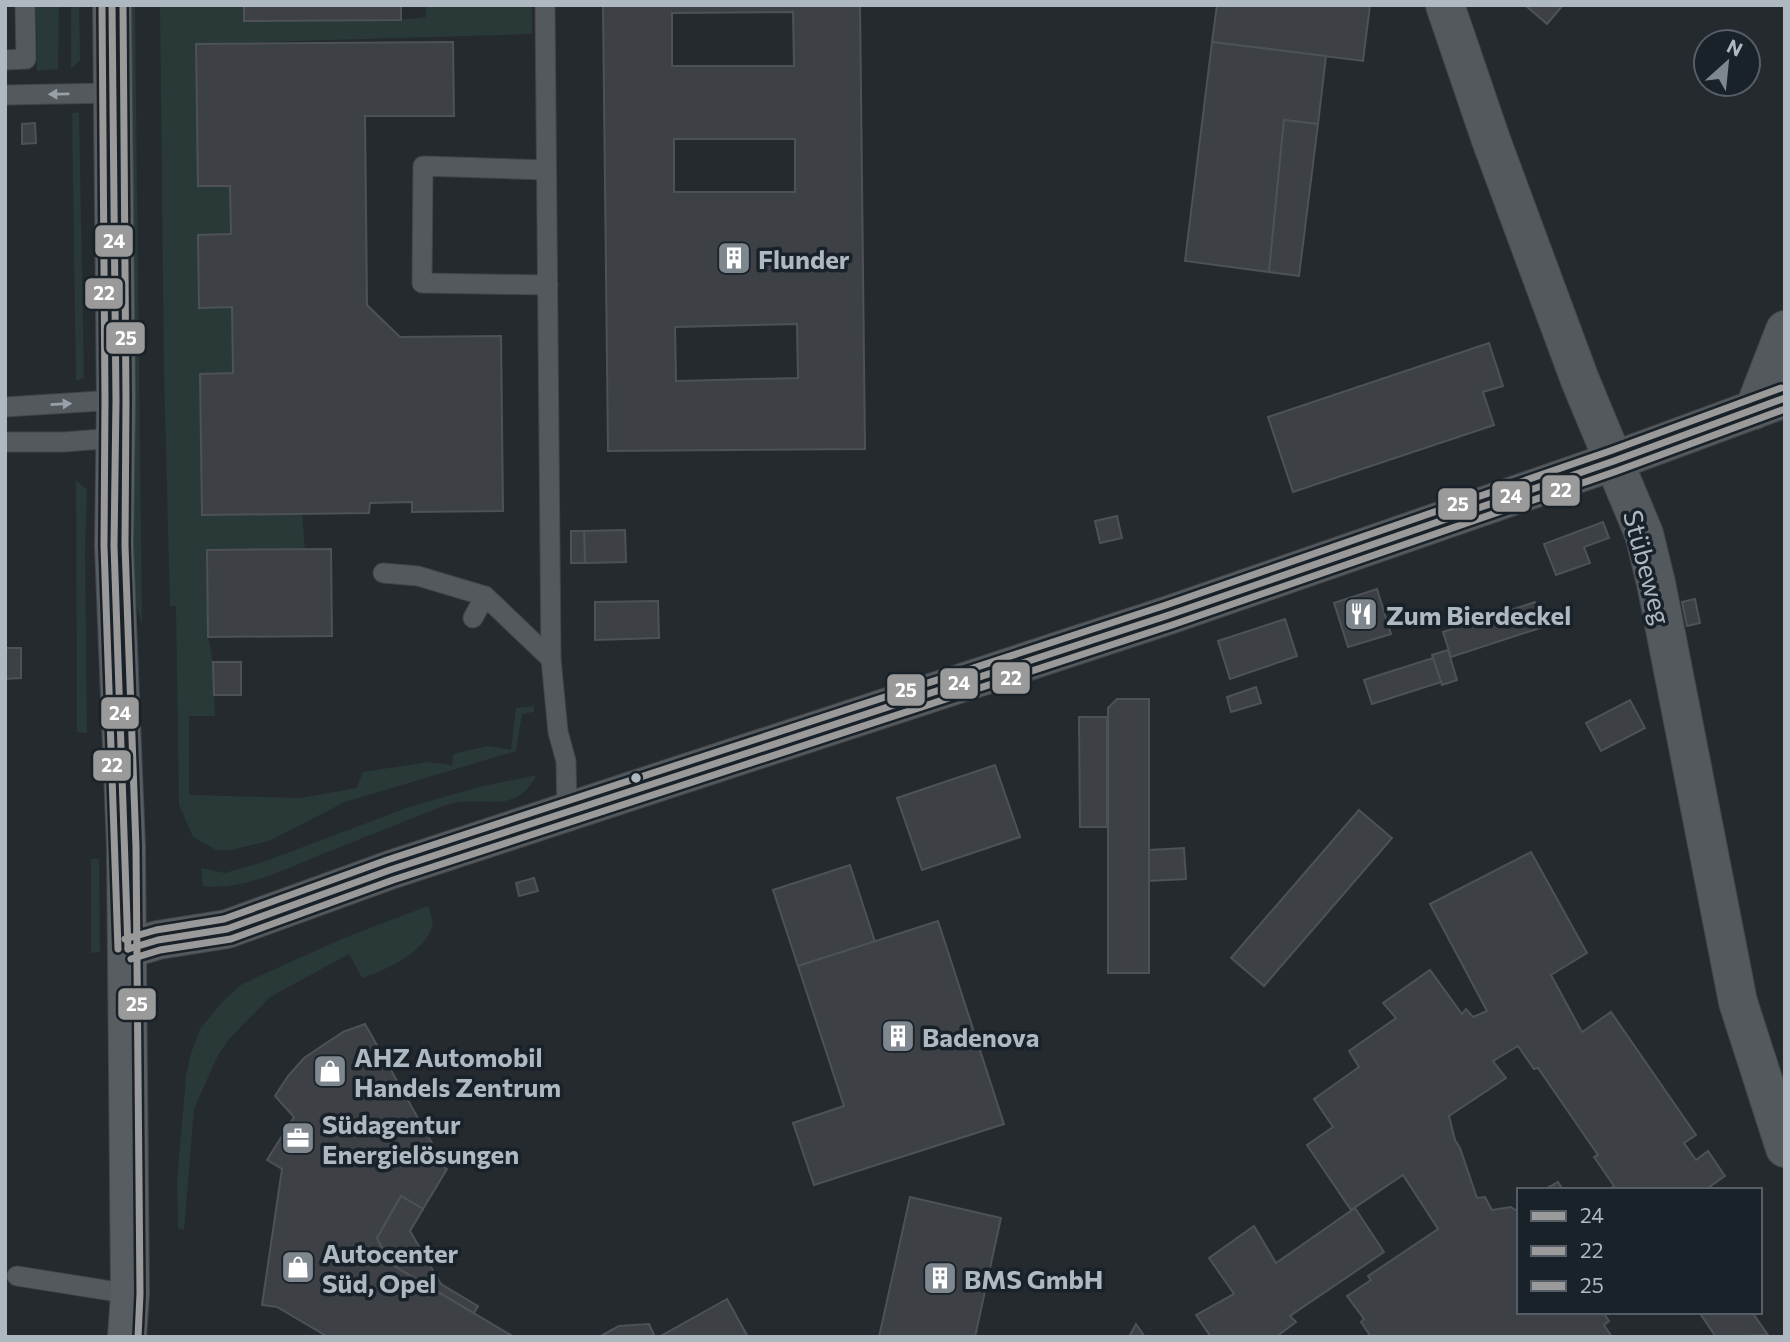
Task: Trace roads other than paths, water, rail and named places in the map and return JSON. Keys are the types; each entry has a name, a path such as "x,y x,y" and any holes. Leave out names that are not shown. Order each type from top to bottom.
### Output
{"street":[{"path":"112,5 116,400 114,546 128,949 130,1294 127,1337"},
{"name":"Stübeweg","path":"1446,5 1491,140 1580,380 1644,534 1738,1002 1785,1148"},
{"path":"128,949 158,940 227,929 390,870 1169,615 1614,461 1769,404 1785,330"}],"lane":[{"path":"5,60 26,59 25,5"},
{"path":"545,5 551,659 558,732 566,761 567,812"},
{"path":"5,95 112,93"},
{"path":"546,170 423,166 422,283 548,285"},
{"path":"5,407 116,400"},
{"path":"5,442 64,442 116,438"},
{"path":"383,573 418,576 485,596 551,659"},
{"path":"474,618 485,596"},
{"path":"17,1276 130,1294"}],"place":[{"name":"Flunder","path":"734,258"},
{"name":"Zum Bierdeckel","path":"1361,614"},
{"name":"Badenova","path":"898,1036"},
{"name":"AHZ Automobil Handels Zentrum","path":"330,1071"},
{"name":"Südagentur Energielösungen","path":"298,1138"},
{"name":"Autocenter Süd, Opel","path":"298,1267"},
{"name":"BMS GmbH","path":"940,1278"}]}
